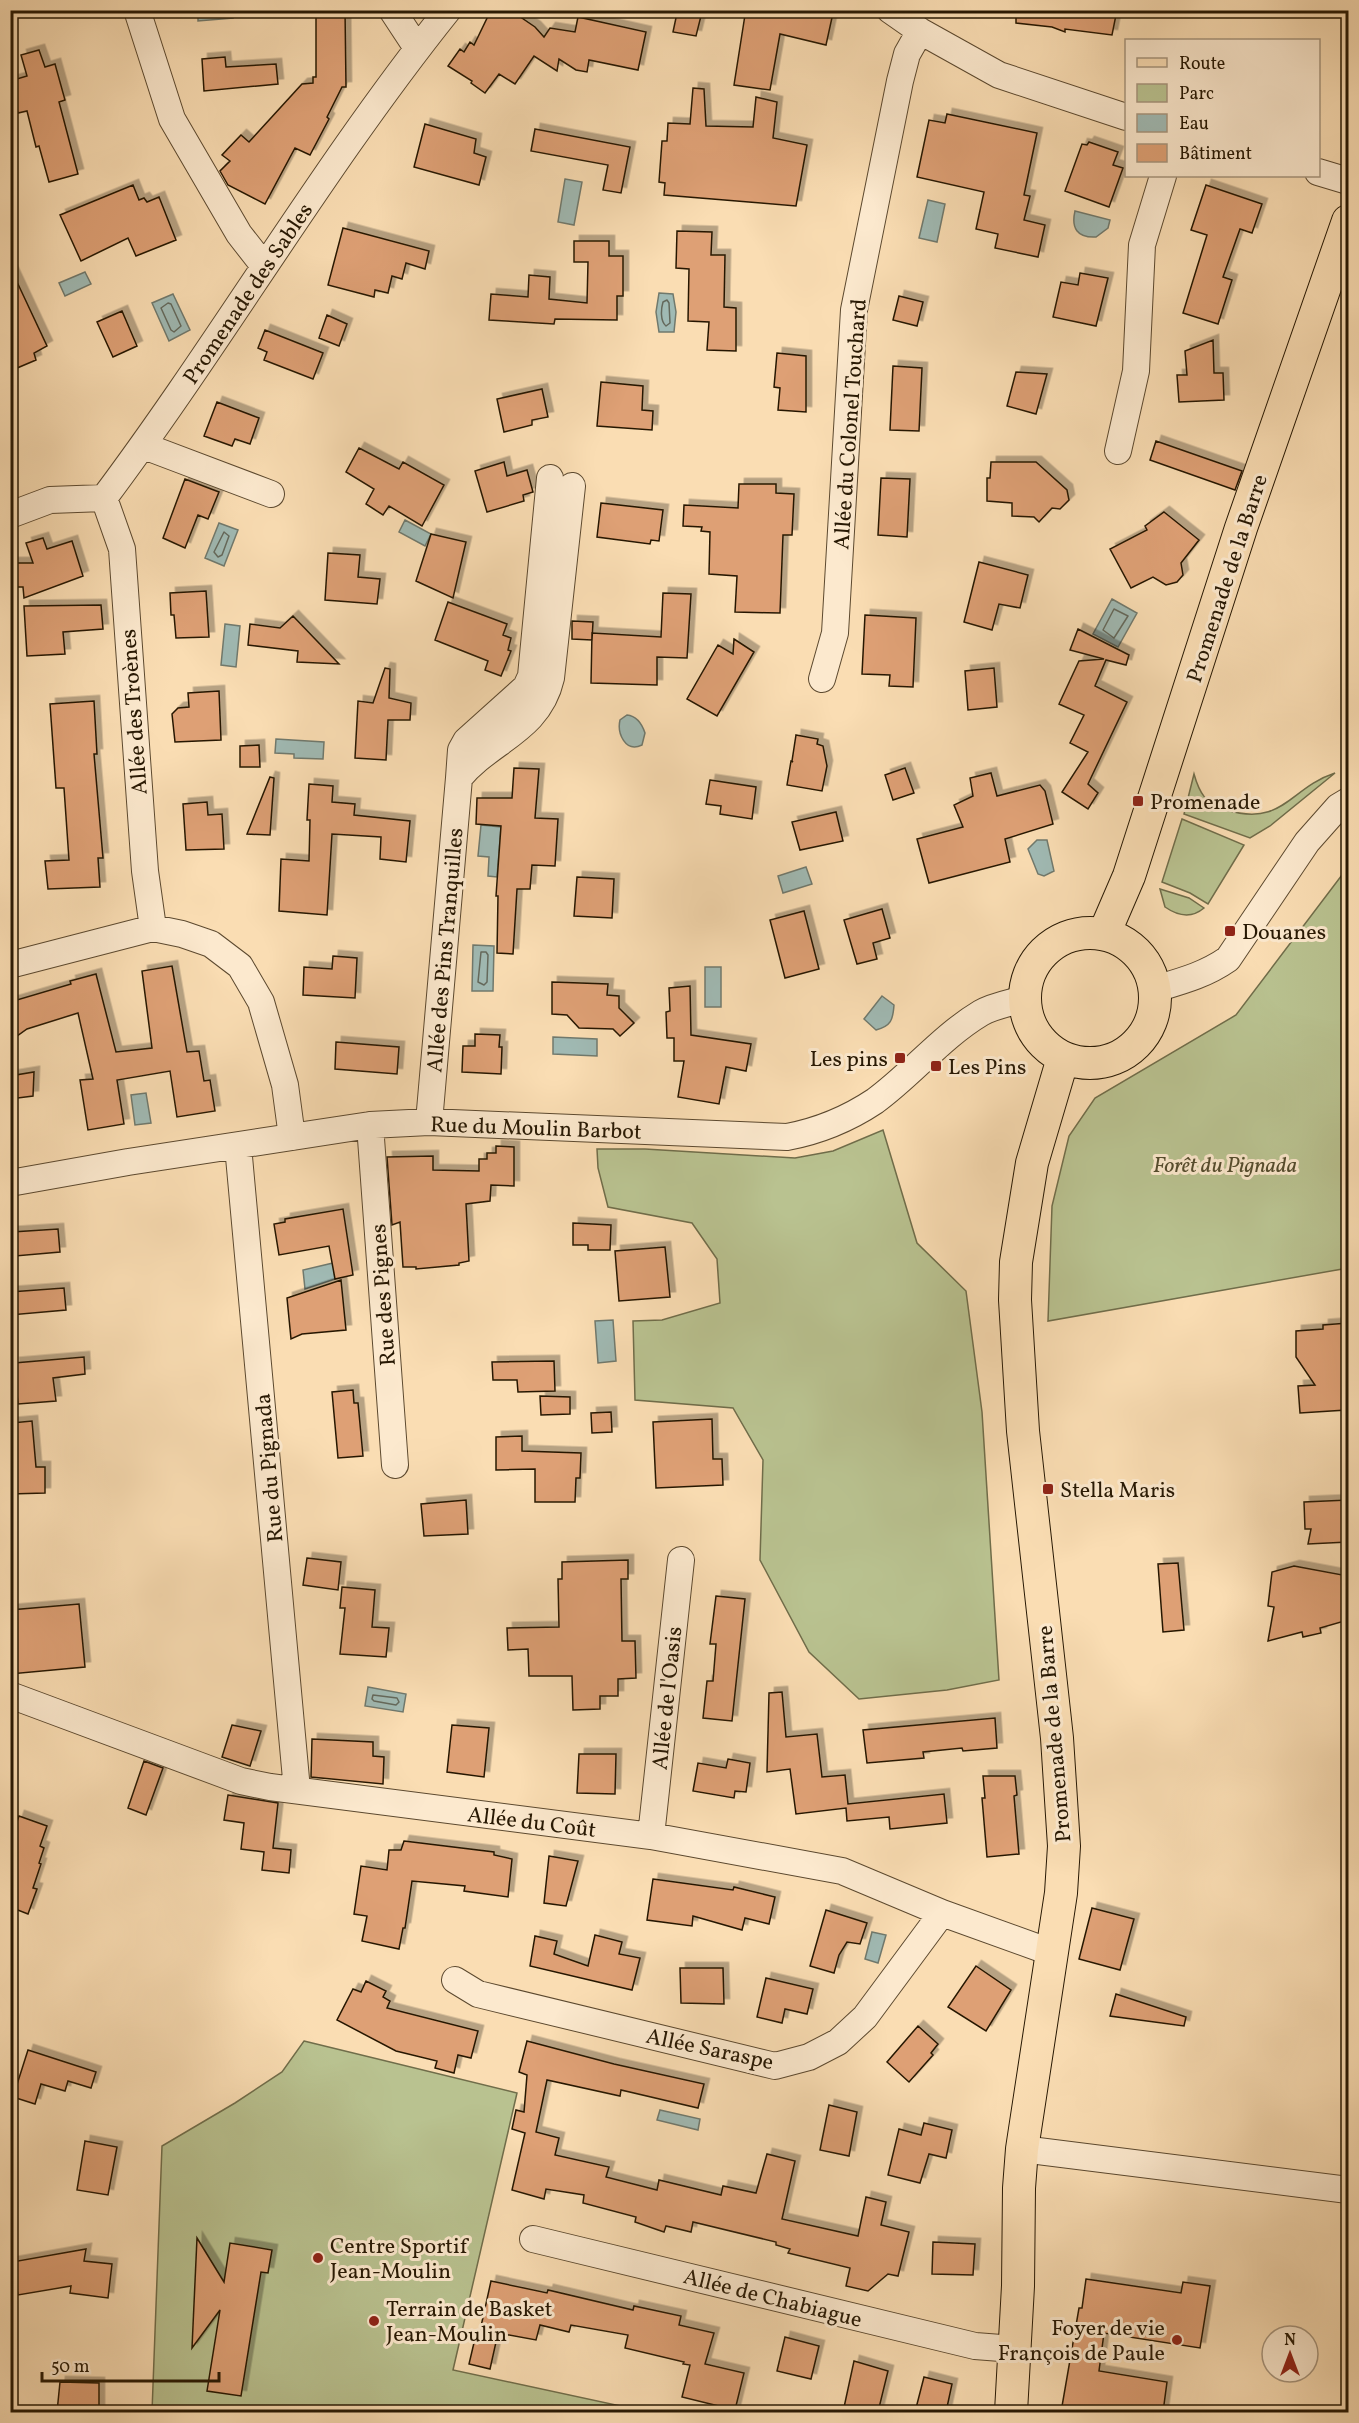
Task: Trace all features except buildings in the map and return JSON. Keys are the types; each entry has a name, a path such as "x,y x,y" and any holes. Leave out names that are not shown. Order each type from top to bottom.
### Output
{"main road":[{"name":"Promenade de la Barre","path":"1104,934 1129,876 1241,528 1348,221"},
{"path":"1085,933 1104,934 1123,941 1138,953 1150,970 1155,989 1155,1009 1149,1028 1138,1044 1122,1056 1103,1063 1082,1064 1063,1058 1047,1049 1035,1034 1027,1018 1024,999 1027,980 1035,962 1048,947 1065,937 1085,933"},
{"name":"Promenade de la Barre","path":"1011,2412 1022,2149 1061,1893 1064,1820 1023,1431 1015,1299 1016,1262 1032,1163 1063,1058"}],"street":[{"path":"137,10 172,119 239,234 264,266"},
{"path":"392,10 417,48"},
{"name":"Promenade des Sables","path":"104,498 144,446 264,266 417,48 448,10"},
{"path":"890,10 920,31 999,75 1125,117"},
{"name":"Allée du Colonel Touchard","path":"822,679 835,633 854,309 902,72 907,54 920,31"},
{"path":"1320,173 1348,181"},
{"path":"1118,451 1136,371 1142,245 1163,177"},
{"path":"144,446 271,494"},
{"name":"Allée des Pins Tranquilles","path":"429,1122 459,778 468,767 527,722 547,695 552,678 561,482"},
{"path":"10,515 50,500 104,498"},
{"name":"Allée des Troènes","path":"104,498 122,549 145,871 153,928"},
{"path":"1155,989 1194,978 1213,970 1228,959 1307,842 1338,807 1348,801"},
{"path":"10,965 153,928 211,944 240,966 261,1002 285,1085 292,1137"},
{"name":"Rue du Moulin Barbot","path":"10,1183 370,1125 429,1122 787,1137 815,1132 875,1100 954,1031 983,1012 1024,999"},
{"name":"Rue des Pignes","path":"370,1125 394,1465"},
{"name":"Rue du Pignada","path":"238,1146 297,1790"},
{"name":"Allée de l'Oasis","path":"651,1836 681,1560"},
{"name":"Allée du Coût","path":"10,1695 241,1781 651,1836 842,1871 942,1913 1053,1953"},
{"name":"Allée Saraspe","path":"455,1980 478,1994 775,2066 809,2057 838,2042 865,2017 942,1913"},
{"path":"1022,2149 1348,2190"},
{"name":"Allée de Chabiague","path":"533,2239 975,2346 1014,2349"}],"green space":[{"path":"1335,773 1270,826 1250,838 1184,814 1194,774 1204,797 1213,805 1245,814 1261,814 1285,804 1319,780"},
{"path":"1182,819 1244,845 1208,904 1190,893 1162,882"},
{"name":"Forêt du Pignada","path":"1348,867 1348,1268 1048,1321 1052,1206 1069,1136 1095,1098 1236,1015"},
{"path":"1160,889 1189,898 1204,908 1189,915 1175,912 1165,907"},
{"path":"883,1130 917,1243 966,1291 982,1412 999,1680 947,1690 859,1699 809,1652 760,1560 763,1460 733,1408 635,1400 633,1321 662,1320 720,1303 717,1259 692,1223 608,1207 598,1168 597,1149 645,1149 795,1158 833,1151"},
{"name":"Centre Sportif Jean-Moulin","path":"304,2041 517,2093 453,2370 630,2408 629,2412 152,2412 162,2146 282,2072"}],"water":[{"path":"198,11 232,11 233,18 198,21"},
{"path":"565,179 582,182 574,225 558,222"},
{"path":"928,200 945,204 937,242 919,238"},
{"path":"1075,211 1110,220 1108,228 1096,237 1080,234 1075,227"},
{"path":"85,272 91,284 65,296 59,283"},
{"path":"659,293 673,294 676,312 674,332 659,332 656,312"},
{"path":"173,294 190,330 169,341 152,303"},
{"path":"405,520 431,534 425,546 399,532"},
{"path":"219,523 238,530 224,566 205,558"},
{"path":"1112,599 1137,613 1118,647 1093,634"},
{"path":"225,624 240,626 236,667 221,665"},
{"path":"627,715 639,721 645,733 642,745 631,746 621,736 620,720"},
{"path":"276,739 324,742 323,759 294,758 294,754 275,753"},
{"path":"481,825 501,827 497,877 488,876 489,857 478,856"},
{"path":"1037,840 1047,840 1054,871 1044,876 1038,874 1028,849"},
{"path":"806,867 812,884 783,893 778,876"},
{"path":"473,945 494,946 493,991 472,991"},
{"path":"705,967 721,967 721,1007 705,1007"},
{"path":"882,996 894,1005 893,1015 885,1027 876,1030 864,1019"},
{"path":"553,1037 597,1039 597,1056 553,1054"},
{"path":"146,1093 151,1123 135,1125 131,1095"},
{"path":"333,1263 335,1279 305,1289 303,1270"},
{"path":"613,1320 616,1361 598,1363 595,1321"},
{"path":"368,1687 406,1694 403,1712 365,1706"},
{"path":"872,1932 886,1935 878,1963 865,1959"},
{"path":"660,2110 700,2119 698,2130 657,2120"}],"place":[{"name":"Promenade","path":"1138,801"},
{"name":"Douanes","path":"1230,931"},
{"name":"Les pins","path":"900,1058"},
{"name":"Les Pins","path":"936,1066"},
{"name":"Stella Maris","path":"1048,1489"},
{"name":"Centre Sportif Jean-Moulin","path":"318,2258"},
{"name":"Terrain de Basket Jean-Moulin","path":"374,2321"},
{"name":"Foyer de vie François de Paule","path":"1177,2340"}]}
